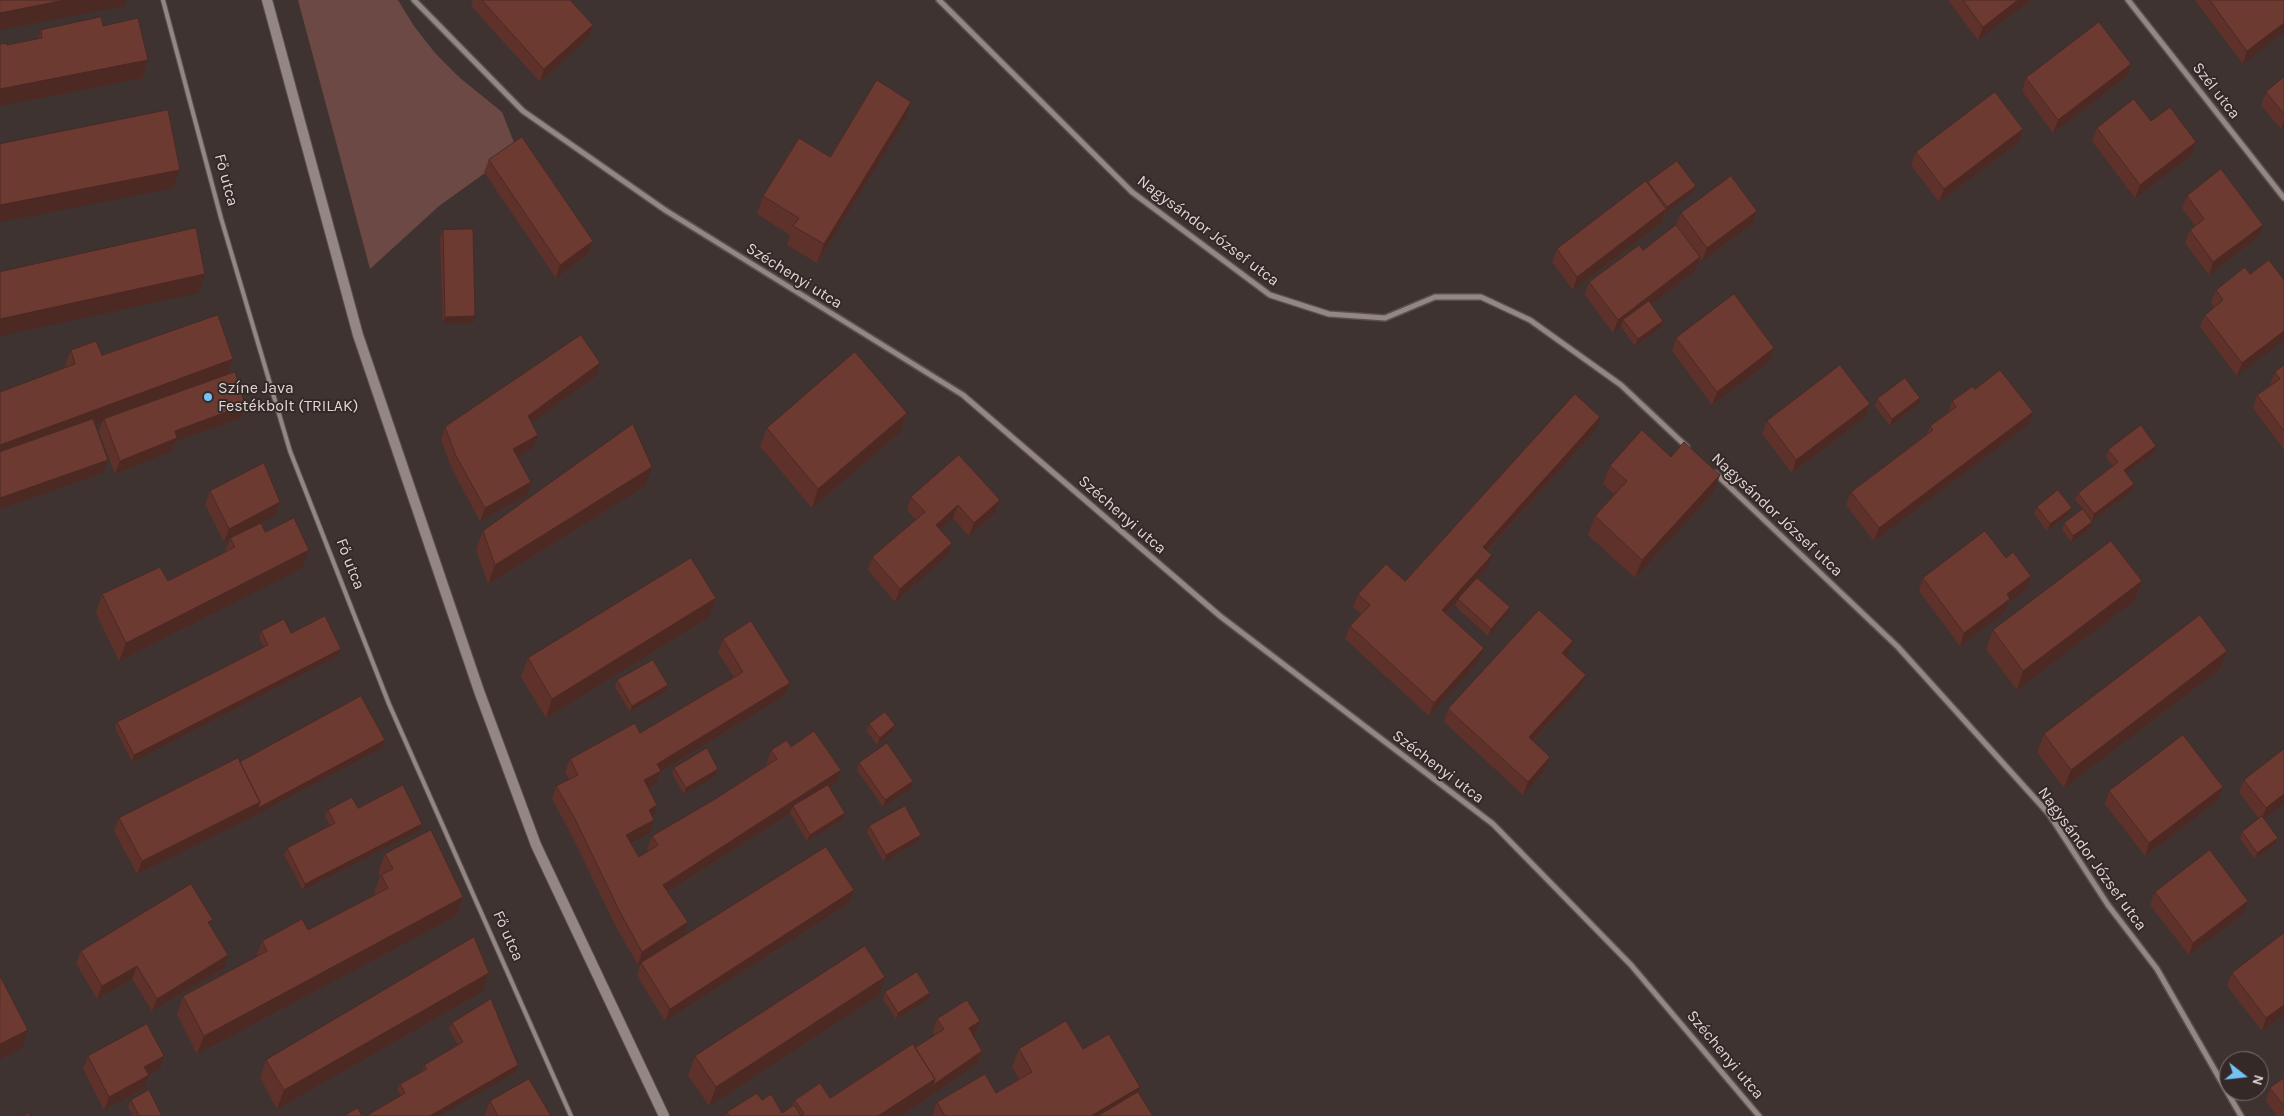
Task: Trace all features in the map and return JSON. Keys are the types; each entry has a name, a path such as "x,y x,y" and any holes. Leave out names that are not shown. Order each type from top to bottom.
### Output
{"main road":[{"path":"267,0 358,335 479,691 536,846 664,1116"}],"street":[{"name":"Széchenyi utca","path":"414,0 523,111 665,210 963,395 1220,616 1493,824 1631,964 1759,1116"},
{"name":"Nagysándor József utca","path":"939,0 1132,192 1270,295 1329,314 1385,318 1435,297 1481,297 1530,320 1621,385 1692,452"},
{"name":"Szél utca","path":"2128,0 2284,198"},
{"name":"Nagysándor József utca","path":"1713,472 1898,647 2048,814 2108,905 2157,969 2241,1116"}],"lane":[{"name":"Fő utca","path":"164,0 221,218 290,450 389,704 571,1116"}],"shaded area":[{"path":"298,0 398,0 414,26 435,53 460,78 502,112 517,150 439,206 370,269"}],"building":[{"path":"0,0 65,0 0,13"},
{"path":"482,0 570,0 593,25 544,69"},
{"path":"1963,0 2018,0 1983,27"},
{"path":"2210,0 2284,0 2284,23 2247,51"},
{"path":"101,17 103,26 138,18 148,60 0,89 0,44 6,43 7,45 42,38 41,30"},
{"path":"2099,22 2131,64 2058,120 2026,78"},
{"path":"2284,77 2284,114 2266,92"},
{"path":"877,80 911,102 824,244 793,226 799,218 763,196 799,138 830,157"},
{"path":"1995,92 2023,129 1944,189 1916,152"},
{"path":"2134,99 2151,121 2170,107 2196,142 2140,185 2097,128"},
{"path":"168,110 180,170 0,205 0,144"},
{"path":"522,137 593,241 560,265 489,160"},
{"path":"1677,161 1696,186 1667,207 1648,182"},
{"path":"2221,169 2263,225 2213,262 2190,230 2204,219 2187,196"},
{"path":"1731,176 1757,211 1707,248 1681,213"},
{"path":"1646,181 1666,209 1577,277 1557,249"},
{"path":"1676,225 1700,257 1618,320 1589,282 1639,245 1643,250"},
{"path":"196,228 205,274 0,319 0,272"},
{"path":"473,229 475,316 445,317 443,230"},
{"path":"2269,260 2284,280 2284,331 2242,363 2205,315 2223,300 2216,290 2245,267 2250,274"},
{"path":"1734,294 1774,348 1717,392 1676,338"},
{"path":"1649,301 1663,321 1638,339 1623,320"},
{"path":"218,315 233,359 0,445 0,392 75,364 71,350 96,341 102,355"},
{"path":"581,335 600,363 528,416 538,435 513,449 531,482 485,508 456,456 445,427"},
{"path":"855,352 907,413 818,489 767,428"},
{"path":"1840,365 1870,404 1796,460 1767,421"},
{"path":"2284,365 2284,431 2257,395 2280,379 2275,372"},
{"path":"2000,370 2033,412 1879,528 1851,492 1933,430 1930,426 1956,407 1952,401 1973,386 1975,389"},
{"path":"235,372 245,405 175,431 177,438 120,461 104,419"},
{"path":"1905,378 1920,398 1892,419 1877,399"},
{"path":"1575,394 1600,417 1483,547 1492,555 1442,610 1484,648 1434,703 1350,626 1370,605 1358,594 1386,564 1405,581"},
{"path":"93,419 108,460 0,498 0,452"},
{"path":"633,424 652,467 495,565 483,531"},
{"path":"2141,425 2156,446 2124,470 2134,484 2094,514 2078,493 2118,462 2108,450"},
{"path":"1642,430 1671,457 1684,442 1720,475 1642,560 1595,516 1627,481 1610,466"},
{"path":"959,455 1000,500 974,523 958,505 936,525 952,543 900,589 872,557 925,512 911,497"},
{"path":"264,463 280,502 229,529 210,491"},
{"path":"2058,490 2072,508 2050,524 2037,507"},
{"path":"2083,509 2092,522 2073,536 2064,523"},
{"path":"294,518 309,550 126,643 102,594 160,567 168,581 235,547 230,538 261,523 265,532"},
{"path":"1985,531 2006,558 2013,552 2031,576 2007,594 2010,599 1964,633 1923,578"},
{"path":"2111,541 2142,581 2023,671 1993,630"},
{"path":"691,558 716,598 552,699 528,658"},
{"path":"1477,578 1510,607 1491,629 1458,599"},
{"path":"1539,610 1573,641 1562,653 1586,675 1529,737 1550,757 1528,782 1448,709"},
{"path":"2200,615 2227,651 2071,770 2044,734"},
{"path":"325,616 341,649 134,755 117,722 268,645 261,631 284,619 291,633"},
{"path":"751,621 790,683 657,764 661,771 644,780 657,805 649,810 654,820 626,835 639,857 658,845 652,836 717,798 777,759 771,750 787,740 791,747 814,731 841,770 663,885 688,922 642,952 620,912 575,819 556,786 578,775 570,759 635,723 640,733 743,672 723,639"},
{"path":"653,660 668,685 632,706 617,680"},
{"path":"361,696 385,740 258,808 260,802 240,762"},
{"path":"885,712 895,725 880,738 869,724"},
{"path":"2183,735 2223,787 2149,843 2109,791"},
{"path":"887,743 913,781 885,800 859,763"},
{"path":"707,748 718,769 686,788 674,768"},
{"path":"2284,749 2284,794 2266,808 2244,780"},
{"path":"238,758 260,802 142,861 119,818"},
{"path":"403,785 422,824 305,884 287,848 335,823 328,810 352,797 358,808"},
{"path":"828,785 845,813 810,835 793,806"},
{"path":"905,806 921,835 886,855 869,826"},
{"path":"2262,816 2278,838 2257,853 2242,832"},
{"path":"431,830 463,897 204,1036 183,996 267,951 262,941 302,919 308,930 388,888 381,875 393,869 385,854"},
{"path":"826,847 854,890 670,1009 641,963"},
{"path":"2210,850 2248,901 2193,943 2155,892"},
{"path":"191,884 213,920 208,922 228,955 157,999 137,966 102,986 81,951"},
{"path":"2284,933 2284,1005 2266,1018 2232,973"},
{"path":"474,937 489,973 284,1090 266,1060"},
{"path":"865,946 885,977 716,1087 695,1056"},
{"path":"917,972 930,993 898,1013 885,992"},
{"path":"0,976 28,1030 0,1044"},
{"path":"491,999 518,1065 430,1116 366,1116 405,1093 400,1084 427,1069 424,1065 463,1042 452,1023"},
{"path":"967,1000 980,1021 969,1028 982,1051 933,1085 935,1079 915,1048 944,1029 937,1019"},
{"path":"1066,1021 1083,1049 1109,1034 1140,1087 1091,1116 945,1116 937,1102 985,1074 996,1093 1032,1072 1019,1049"},
{"path":"147,1024 164,1056 144,1067 149,1075 109,1097 88,1056"},
{"path":"913,1044 935,1079 878,1116 801,1116 804,1114 795,1100 820,1083 830,1098"},
{"path":"2284,1078 2284,1106 2270,1088"},
{"path":"529,1079 551,1116 498,1116 490,1101"},
{"path":"149,1090 162,1116 139,1116 131,1100"},
{"path":"1138,1092 1153,1116 1098,1116"},
{"path":"757,1093 762,1100 771,1094 782,1113 794,1105 801,1116 730,1116 727,1112"},
{"path":"358,1108 362,1116 344,1116"}],"place":[{"name":"Színe Java Festékbolt (TRILAK)","path":"208,397"}]}
